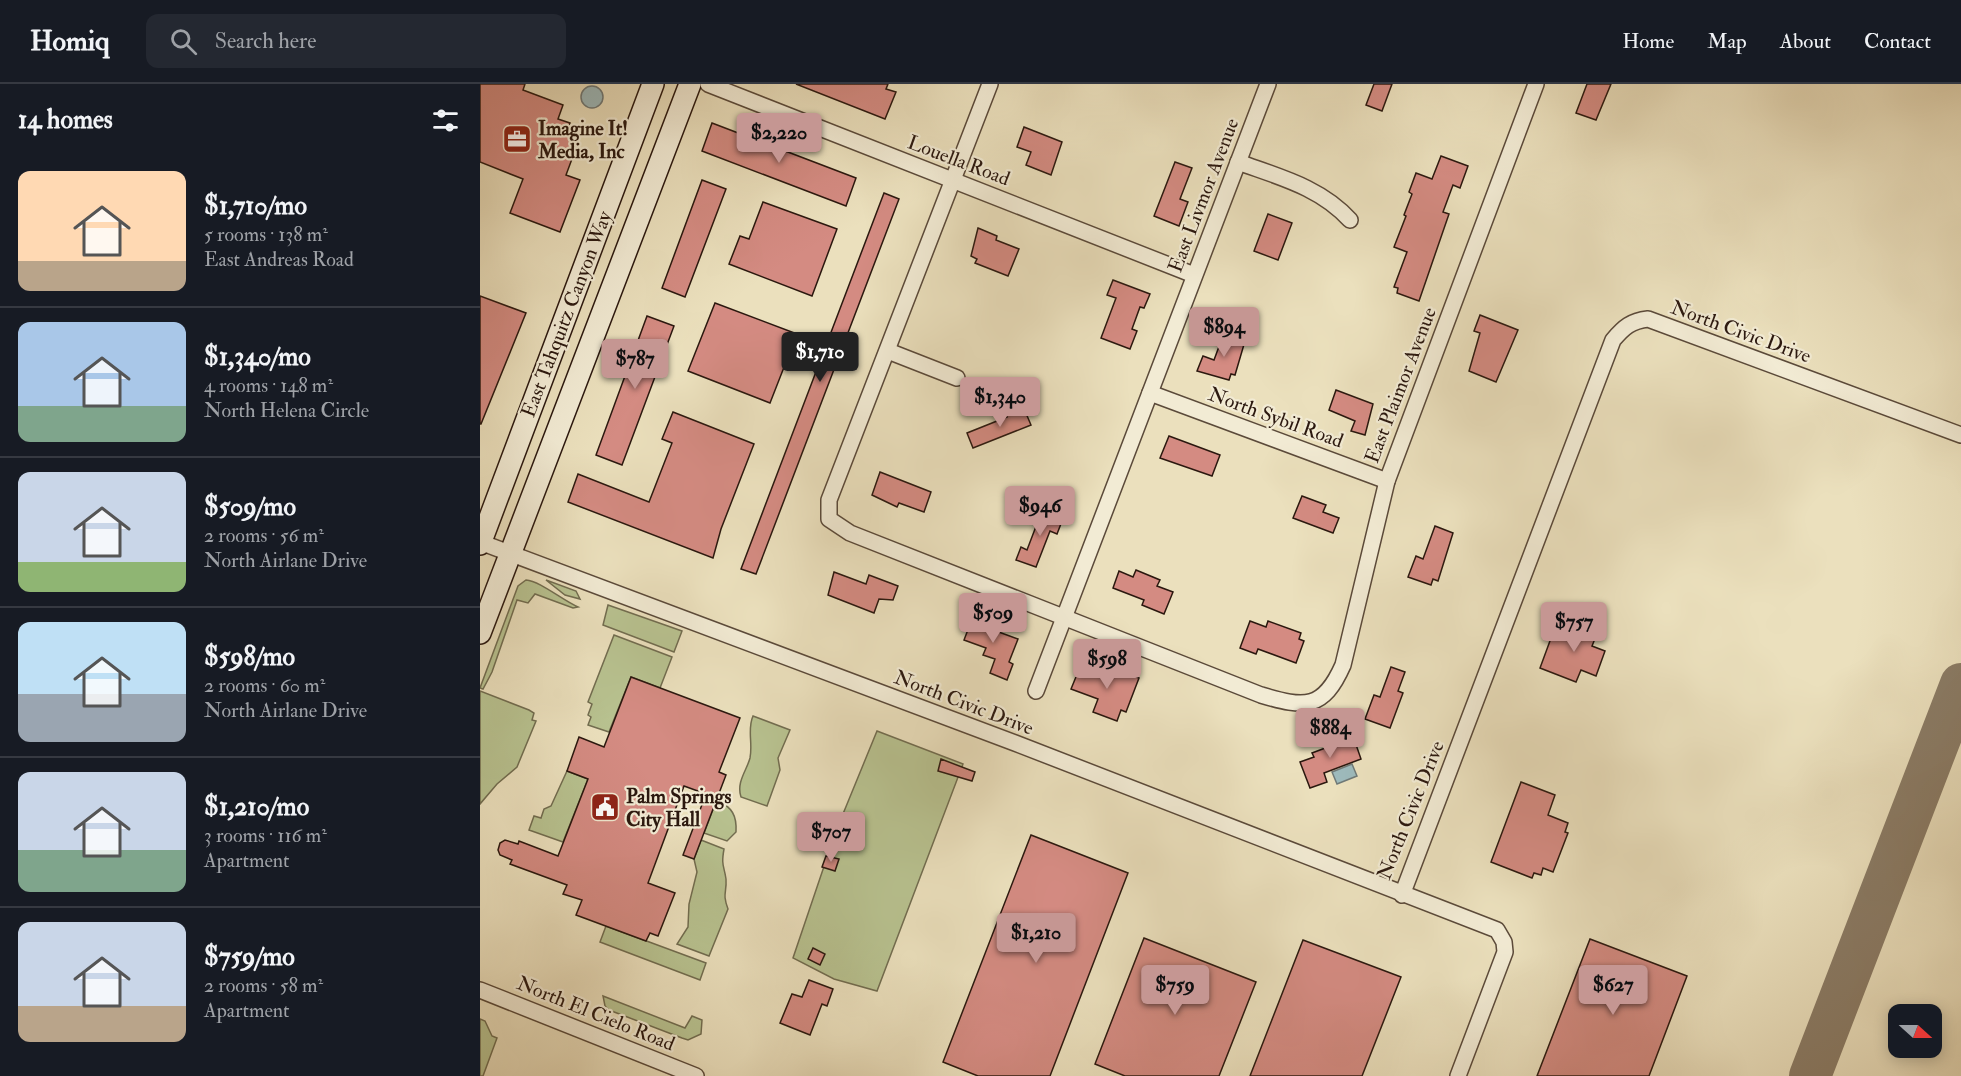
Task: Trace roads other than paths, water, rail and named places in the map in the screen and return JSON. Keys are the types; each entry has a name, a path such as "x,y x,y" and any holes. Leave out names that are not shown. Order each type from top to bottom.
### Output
{"main road":[{"name":"East Tahquitz Canyon Way","path":"480,543 653,84"},
{"name":"East Tahquitz Canyon Way","path":"480,633 690,84"}],"street":[{"name":"Louella Road","path":"708,84 1194,275"},
{"path":"990,84 829,500 829,519 850,533 1064,617"},
{"name":"East Livmor Avenue","path":"1036,691 1268,84"},
{"name":"East Plaimor Avenue","path":"1064,617 1294,705 1315,701 1334,686 1343,664 1387,481 1536,84"},
{"path":"1238,162 1315,190 1335,203 1350,220"},
{"name":"North Civic Drive","path":"480,543 1015,743 1402,895 1613,340 1627,325 1634,320 1648,319 1961,435"},
{"path":"888,351 957,378"},
{"name":"North Sybil Road","path":"1150,393 1387,481"},
{"path":"1402,895 1497,930 1504,942 1506,952 1458,1076"},
{"name":"North El Cielo Road","path":"480,990 696,1076"}],"water":[{"path":"592,86 600,89 603,97 600,105 592,108 584,105 581,97 584,89"},
{"path":"1352,764 1357,776 1337,784 1332,772"}],"place":[{"name":"Imagine It! Media, Inc","path":"517,139"},
{"name":"Palm Springs City Hall","path":"605,807"}]}
